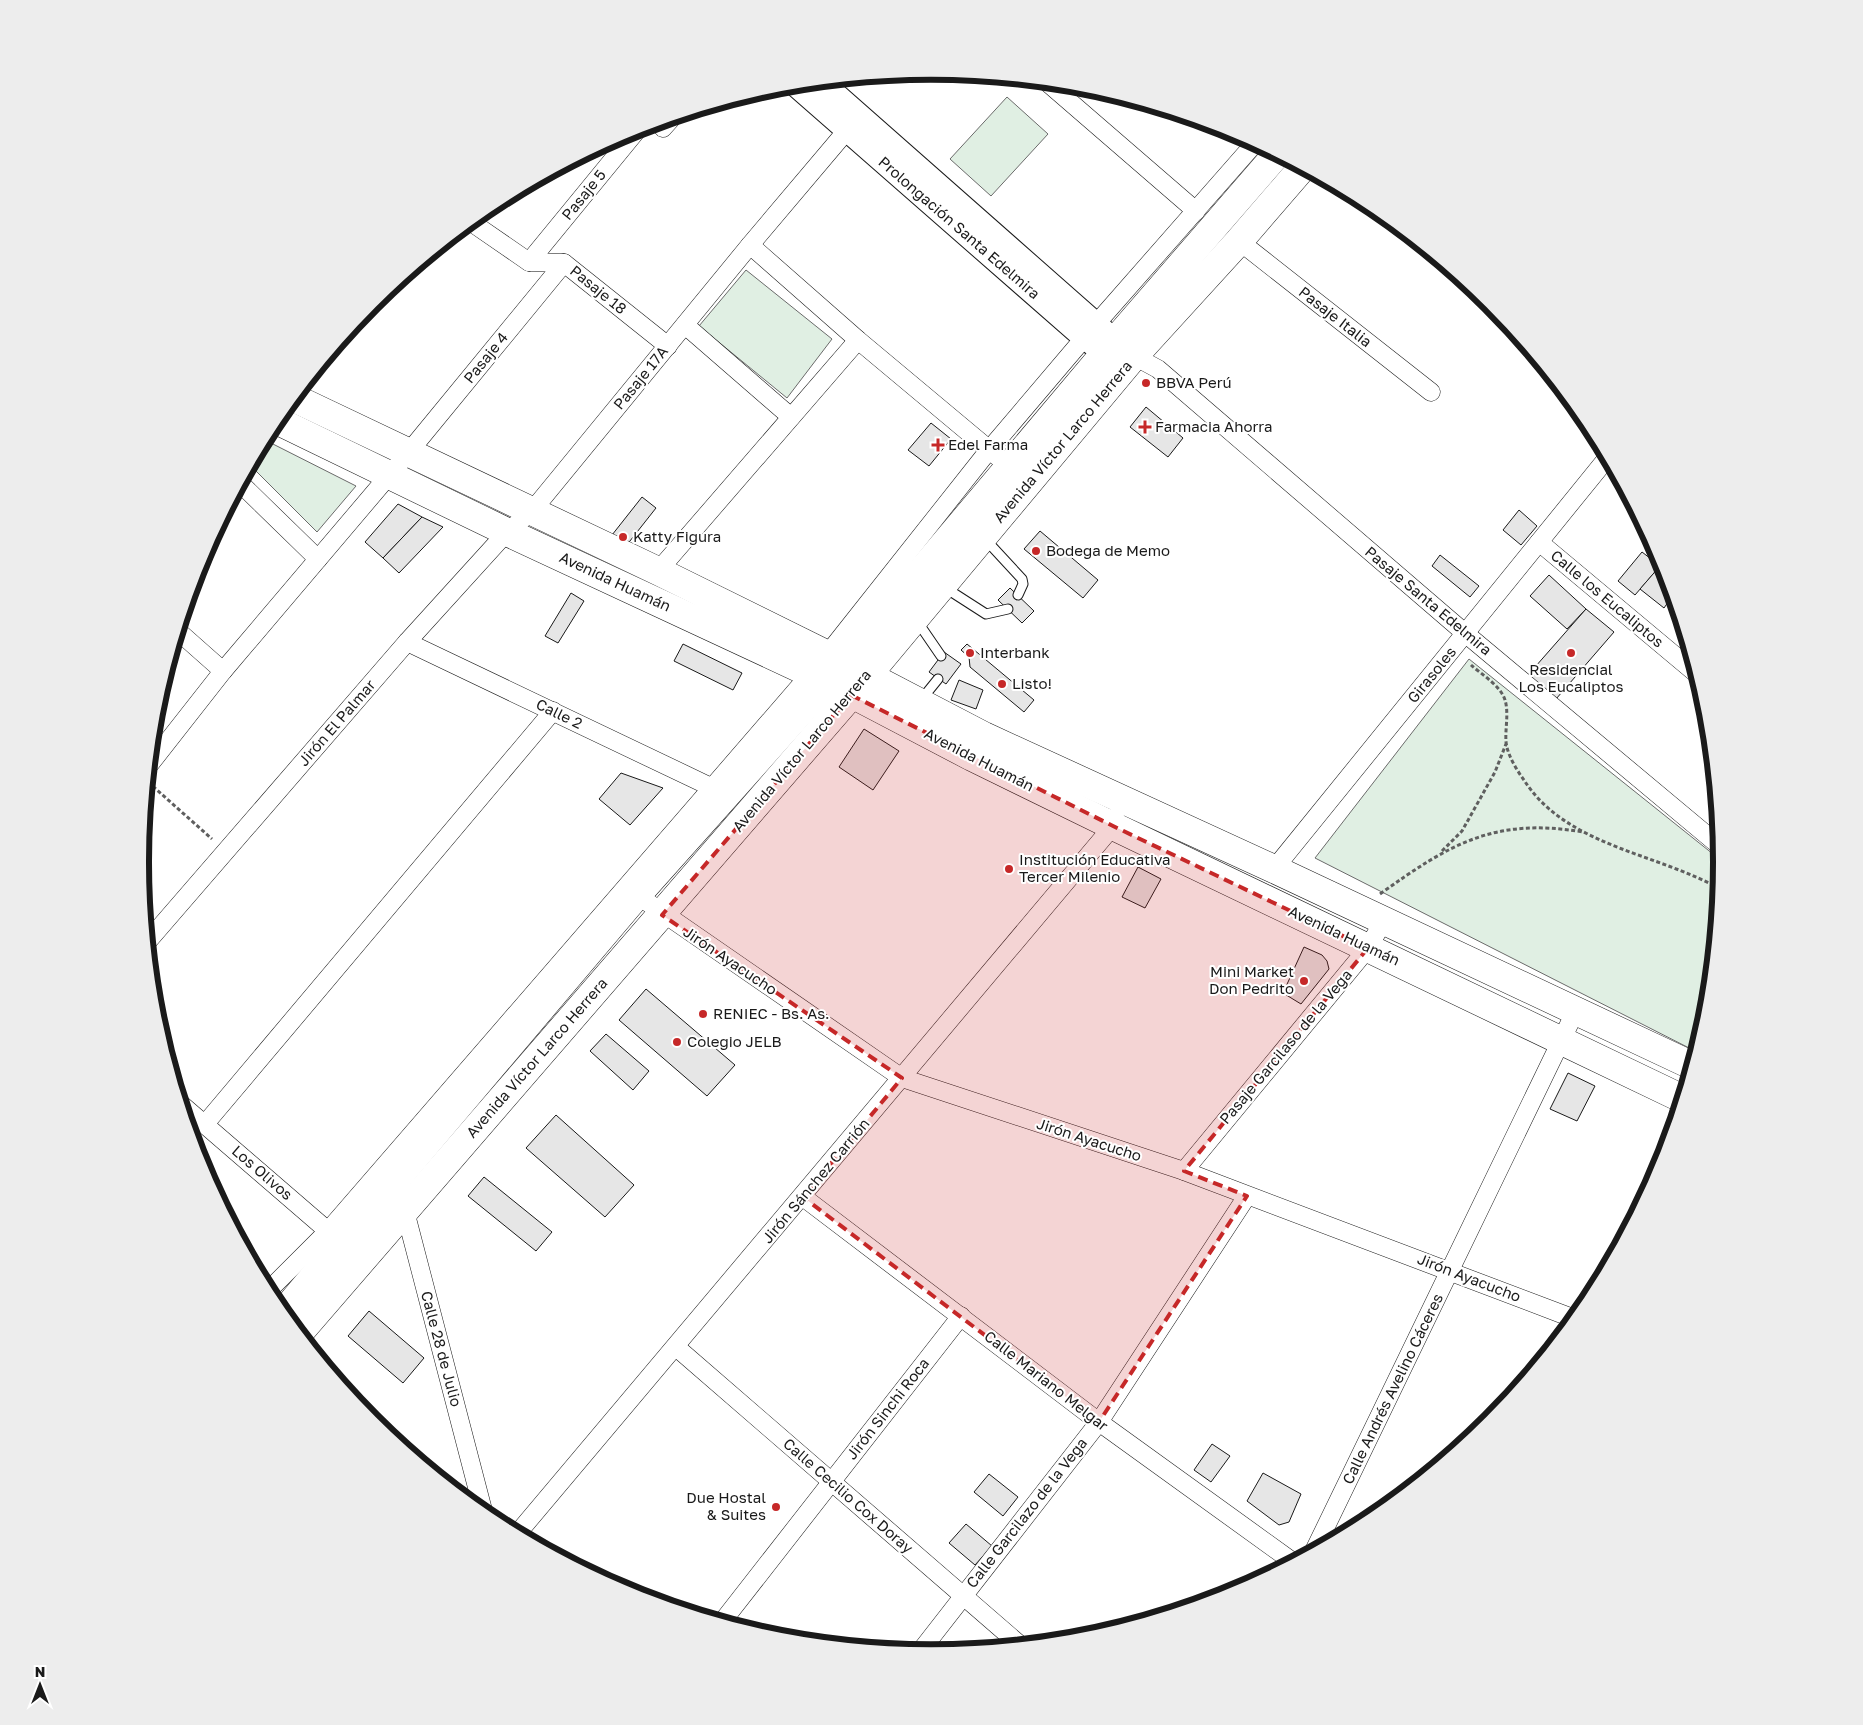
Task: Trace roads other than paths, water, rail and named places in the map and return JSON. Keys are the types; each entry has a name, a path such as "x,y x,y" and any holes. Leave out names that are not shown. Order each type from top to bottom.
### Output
{"main road":[{"name":"Avenida Víctor Larco Herrera","path":"914,605 986,521 1010,467 1272,158"},
{"name":"Avenida Víctor Larco Herrera","path":"288,1306 336,1235 383,1193 637,895 837,674 914,605 942,585 1110,347 1239,241 1299,172"},
{"name":"Avenida Huamán","path":"300,401 658,572 837,674 978,746 1113,826 1677,1096"},
{"name":"Avenida Huamán","path":"284,424 507,532 837,674 919,703 978,746 1119,798 1274,869 1380,908 1576,1010 1687,1063"},
{"name":"Avenida Víctor Larco Herrera","path":"304,1329 662,915 837,674"}],"street":[{"name":"Prolongación Santa Edelmira","path":"826,87 854,123"},
{"name":"Prolongación Santa Edelmira","path":"804,91 854,123 1110,347"},
{"path":"1057,91 1196,212"},
{"name":"Pasaje 17A","path":"532,511 750,245 854,123"},
{"name":"Pasaje 5","path":"529,262 627,142"},
{"name":"Avenida Víctor Larco Herrera","path":"274,1286 336,1235 711,786 837,674 990,450 1110,347 1196,212 1250,149"},
{"path":"477,226 529,262"},
{"name":"Pasaje Italia","path":"1239,241 1431,392"},
{"path":"750,245 858,340 1010,467"},
{"name":"Pasaje 18","path":"529,262 564,262 668,346"},
{"name":"Pasaje 4","path":"157,755 223,671 388,474 408,453 564,262"},
{"path":"685,325 791,417"},
{"path":"658,572 858,340"},
{"name":"Pasaje Santa Edelmira","path":"1110,347 1158,369 1466,634 1713,840"},
{"name":"Girasoles","path":"1274,869 1604,462"},
{"path":"245,488 318,559"},
{"name":"Jirón El Palmar","path":"153,935 407,642 507,532 532,511"},
{"name":"Calle los Eucaliptos","path":"1539,542 1689,667"},
{"path":"183,637 223,671"},
{"name":"Calle 2","path":"407,642 711,786"},
{"path":"205,1124 553,711"},
{"path":"1113,826 1119,798"},
{"name":"Jirón Sánchez Carrión","path":"522,1528 1113,826"},
{"name":"Jirón Ayacucho","path":"637,895 662,915 902,1078 1184,1171 1568,1316"},
{"name":"Pasaje Garcilaso de la Vega","path":"1184,1171 1368,948 1380,908"},
{"name":"Calle Andrés Avelino Cáceres","path":"1318,1543 1576,1010"},
{"name":"Los Olivos","path":"190,1112 336,1235"},
{"path":"383,1193 405,1211"},
{"name":"Calle Garcilazo de la Vega","path":"926,1645 961,1596 1099,1422 1247,1196"},
{"name":"Calle Mariano Melgar","path":"802,1197 1099,1422 1288,1559"},
{"name":"Calle 28 de Julio","path":"405,1211 481,1501"},
{"name":"Jirón Sinchi Roca","path":"726,1617 961,1316"},
{"name":"Calle Cecilio Cox Doray","path":"676,1347 1014,1640"}],"lane":[{"path":"986,521 1022,579 1018,595"},
{"path":"942,585 986,614 1008,609"},
{"path":"914,605 941,656"},
{"path":"919,703 938,679"}],"place":[{"name":"BBVA Perú","path":"1146,383"},
{"name":"Farmacia Ahorra","path":"1145,427"},
{"name":"Edel Farma","path":"938,445"},
{"name":"Katty Figura","path":"623,537"},
{"name":"Bodega de Memo","path":"1036,551"},
{"name":"Interbank","path":"970,653"},
{"name":"Residencial Los Eucaliptos","path":"1571,653"},
{"name":"Listo!","path":"1002,684"},
{"name":"Institución Educativa Tercer Milenio","path":"1009,869"},
{"name":"Mini Market Don Pedrito","path":"1304,981"},
{"name":"RENIEC - Bs. As.","path":"703,1014"},
{"name":"Colegio JELB","path":"677,1042"},
{"name":"Due Hostal & Suites","path":"776,1507"}]}
